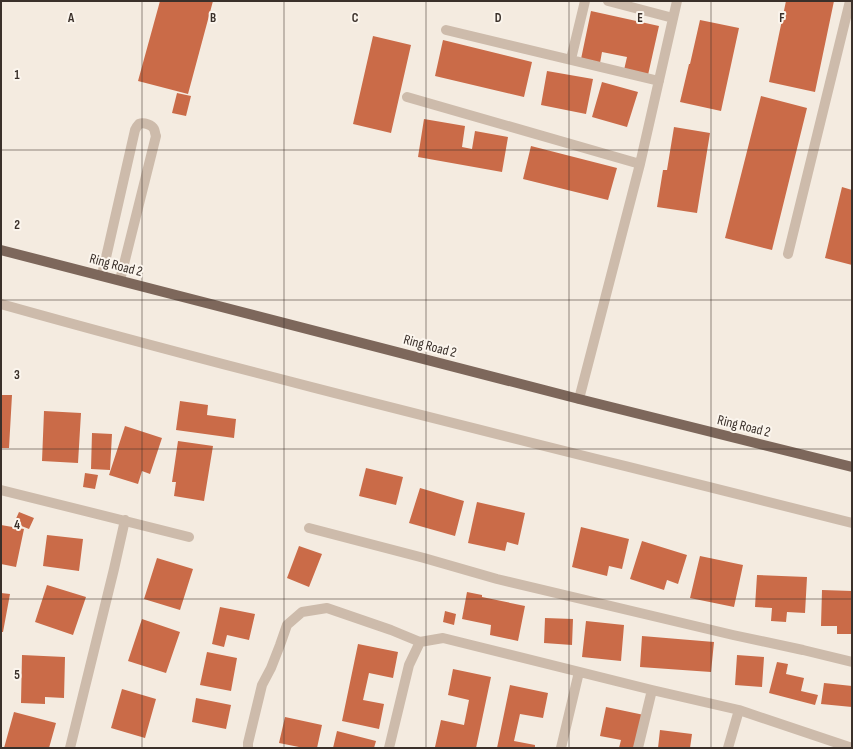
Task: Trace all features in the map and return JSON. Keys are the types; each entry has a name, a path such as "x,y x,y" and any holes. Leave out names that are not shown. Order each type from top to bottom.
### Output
{"main road":[{"name":"Ring Road 2","path":"1,250 579,399 852,467"}],"street":[{"path":"571,59 585,1"},
{"path":"608,1 673,18"},
{"path":"579,399 640,164 678,1"},
{"path":"788,254 850,1"},
{"path":"446,30 659,80"},
{"path":"407,97 640,164"},
{"path":"102,276 135,130 139,124 148,124 153,127 156,136 120,280"},
{"path":"1,304 121,338 852,523"},
{"path":"1,490 188,537"},
{"path":"70,748 113,575 125,520"},
{"path":"309,528 497,579 733,636 804,650 852,662"},
{"path":"248,748 262,685 272,668 287,625 302,612 327,608 420,642 443,638 739,710 852,748"},
{"path":"389,748 409,665 420,642"},
{"path":"561,748 579,672"},
{"path":"638,748 652,690"},
{"path":"728,748 739,710"}],"building":[{"path":"160,1 213,1 188,94 138,81"},
{"path":"786,1 834,1 815,92 769,82"},
{"path":"591,11 659,26 648,75 624,70 627,57 602,52 600,63 581,59"},
{"path":"700,20 739,28 721,111 680,102"},
{"path":"373,36 411,45 391,133 353,124"},
{"path":"443,40 532,62 524,97 435,76"},
{"path":"547,71 593,79 586,114 541,105"},
{"path":"602,82 638,92 627,127 592,117"},
{"path":"177,93 191,96 186,116 172,113"},
{"path":"761,96 807,108 772,250 725,238"},
{"path":"424,119 465,126 462,147 472,149 475,131 508,137 502,172 418,157"},
{"path":"674,127 710,133 697,213 657,207 663,170 667,170"},
{"path":"531,146 617,168 608,200 523,179"},
{"path":"842,187 852,190 852,265 825,258"},
{"path":"1,395 12,395 9,448 1,448"},
{"path":"180,401 208,405 207,415 236,419 234,438 176,430"},
{"path":"44,411 81,413 78,463 42,461"},
{"path":"125,426 162,438 150,474 142,471 138,484 109,475"},
{"path":"92,433 112,434 110,470 91,469"},
{"path":"178,441 213,446 204,501 174,496 176,482 172,482"},
{"path":"366,468 403,477 396,505 359,496"},
{"path":"85,473 98,475 95,489 83,487"},
{"path":"420,488 464,501 455,536 409,523"},
{"path":"477,502 525,513 518,545 507,542 505,551 468,543"},
{"path":"19,512 34,518 29,529 14,523"},
{"path":"1,525 24,529 16,567 1,564"},
{"path":"581,527 629,539 622,569 609,566 607,576 572,567"},
{"path":"47,535 83,539 79,571 43,566"},
{"path":"642,541 687,555 678,584 667,580 664,590 630,579"},
{"path":"299,546 322,554 309,587 287,578"},
{"path":"700,556 743,565 734,607 690,598"},
{"path":"157,558 193,569 180,610 144,599"},
{"path":"757,575 807,577 805,613 787,612 786,622 771,621 772,608 755,607"},
{"path":"47,585 86,597 73,635 35,622"},
{"path":"822,590 852,591 851,634 837,634 837,626 821,626"},
{"path":"467,592 482,595 482,597 525,606 518,641 490,635 491,625 462,619"},
{"path":"1,593 10,594 3,632 1,632"},
{"path":"220,607 255,614 249,640 227,635 224,647 212,644"},
{"path":"445,611 456,614 454,625 443,622"},
{"path":"545,618 573,619 572,645 544,643"},
{"path":"142,619 180,632 166,673 128,661"},
{"path":"586,621 624,625 621,661 582,657"},
{"path":"642,636 714,642 711,672 640,667"},
{"path":"358,644 398,652 393,678 369,673 363,700 384,704 379,729 342,721"},
{"path":"207,652 237,658 231,691 200,685"},
{"path":"22,655 65,657 64,698 45,697 45,704 21,703"},
{"path":"737,655 764,657 762,687 735,685"},
{"path":"777,662 788,664 786,674 804,678 801,691 818,695 815,705 769,693"},
{"path":"453,669 491,677 476,748 435,747 441,720 464,725 469,700 448,695"},
{"path":"824,683 852,686 852,707 821,704"},
{"path":"510,685 548,693 543,718 520,714 514,741 535,745 535,748 497,748"},
{"path":"122,689 156,699 145,738 111,728"},
{"path":"196,698 231,705 226,729 192,722"},
{"path":"606,707 644,715 637,748 619,748 621,740 600,736"},
{"path":"14,712 56,723 49,748 4,748"},
{"path":"285,717 322,725 317,748 299,748 279,743"},
{"path":"660,730 692,734 690,748 658,748"},
{"path":"337,731 376,741 374,748 333,748"}]}
